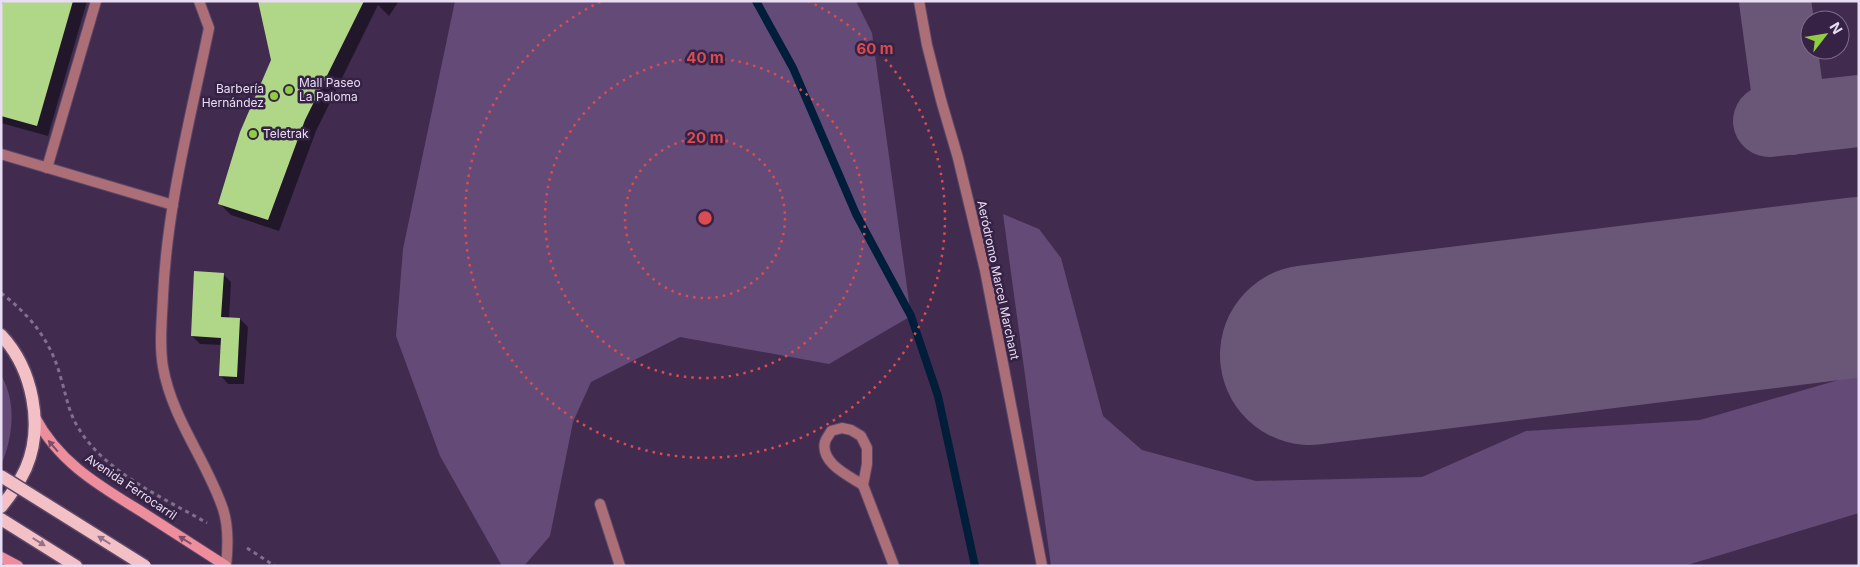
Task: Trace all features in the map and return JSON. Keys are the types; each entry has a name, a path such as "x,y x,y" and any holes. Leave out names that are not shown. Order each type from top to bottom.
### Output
{"main road":[{"path":"1,335 22,366 31,391 34,418 33,442 26,467 15,489 1,508"},
{"path":"1,476 145,566"},
{"path":"1,519 76,566"}],"street":[{"path":"47,168 96,1"},
{"path":"199,1 208,28 173,205 164,271 161,334 163,367 172,401 224,510 228,545 226,566"},
{"name":"Aeródromo Marcel Marchant","path":"918,1 927,45 958,158 985,270 1042,566"},
{"path":"1,154 173,205"},
{"name":"Avenida Ferrocarril","path":"34,418 53,447 94,482 226,566"},
{"path":"863,484 835,466 825,454 825,442 831,431 842,428 851,430 861,436 867,448 863,484 894,566"},
{"path":"600,504 620,566"},
{"path":"1,557 18,566"}],"path":[{"path":"1,293 26,314 44,337 54,357 70,412 79,430 96,451 127,476 227,535 275,566"}],"shaded area":[{"path":"455,1 856,1 872,33 911,316 829,364 680,337 591,382 573,422 550,536 524,566 502,566 440,456 396,336 403,249"},
{"path":"1003,214 1039,229 1061,258 1103,416 1142,450 1256,481 1422,477 1526,431 1700,420 1859,374 1859,513 1684,566 1051,566"},
{"path":"1,375 9,397 12,420 8,443 1,465"}],"building":[{"path":"3,1 73,1 37,126 1,116 1,8"},
{"name":"Mall Paseo La Paloma","path":"258,1 364,1 305,120 268,220 218,204 240,132 271,60"},
{"path":"194,271 224,273 221,317 240,318 237,377 219,376 221,338 191,336"}],"waterway":[{"path":"756,1 793,68 856,214 911,316 938,396 975,566"}],"taxiway":[{"path":"1775,1 1791,119"},
{"path":"1769,121 1859,111"}],"runway":[{"path":"1310,355 1859,287"}],"place":[{"name":"Mall Paseo La Paloma","path":"289,90"},
{"name":"Barbería Hernández","path":"274,96"},
{"name":"Teletrak","path":"253,134"}]}
